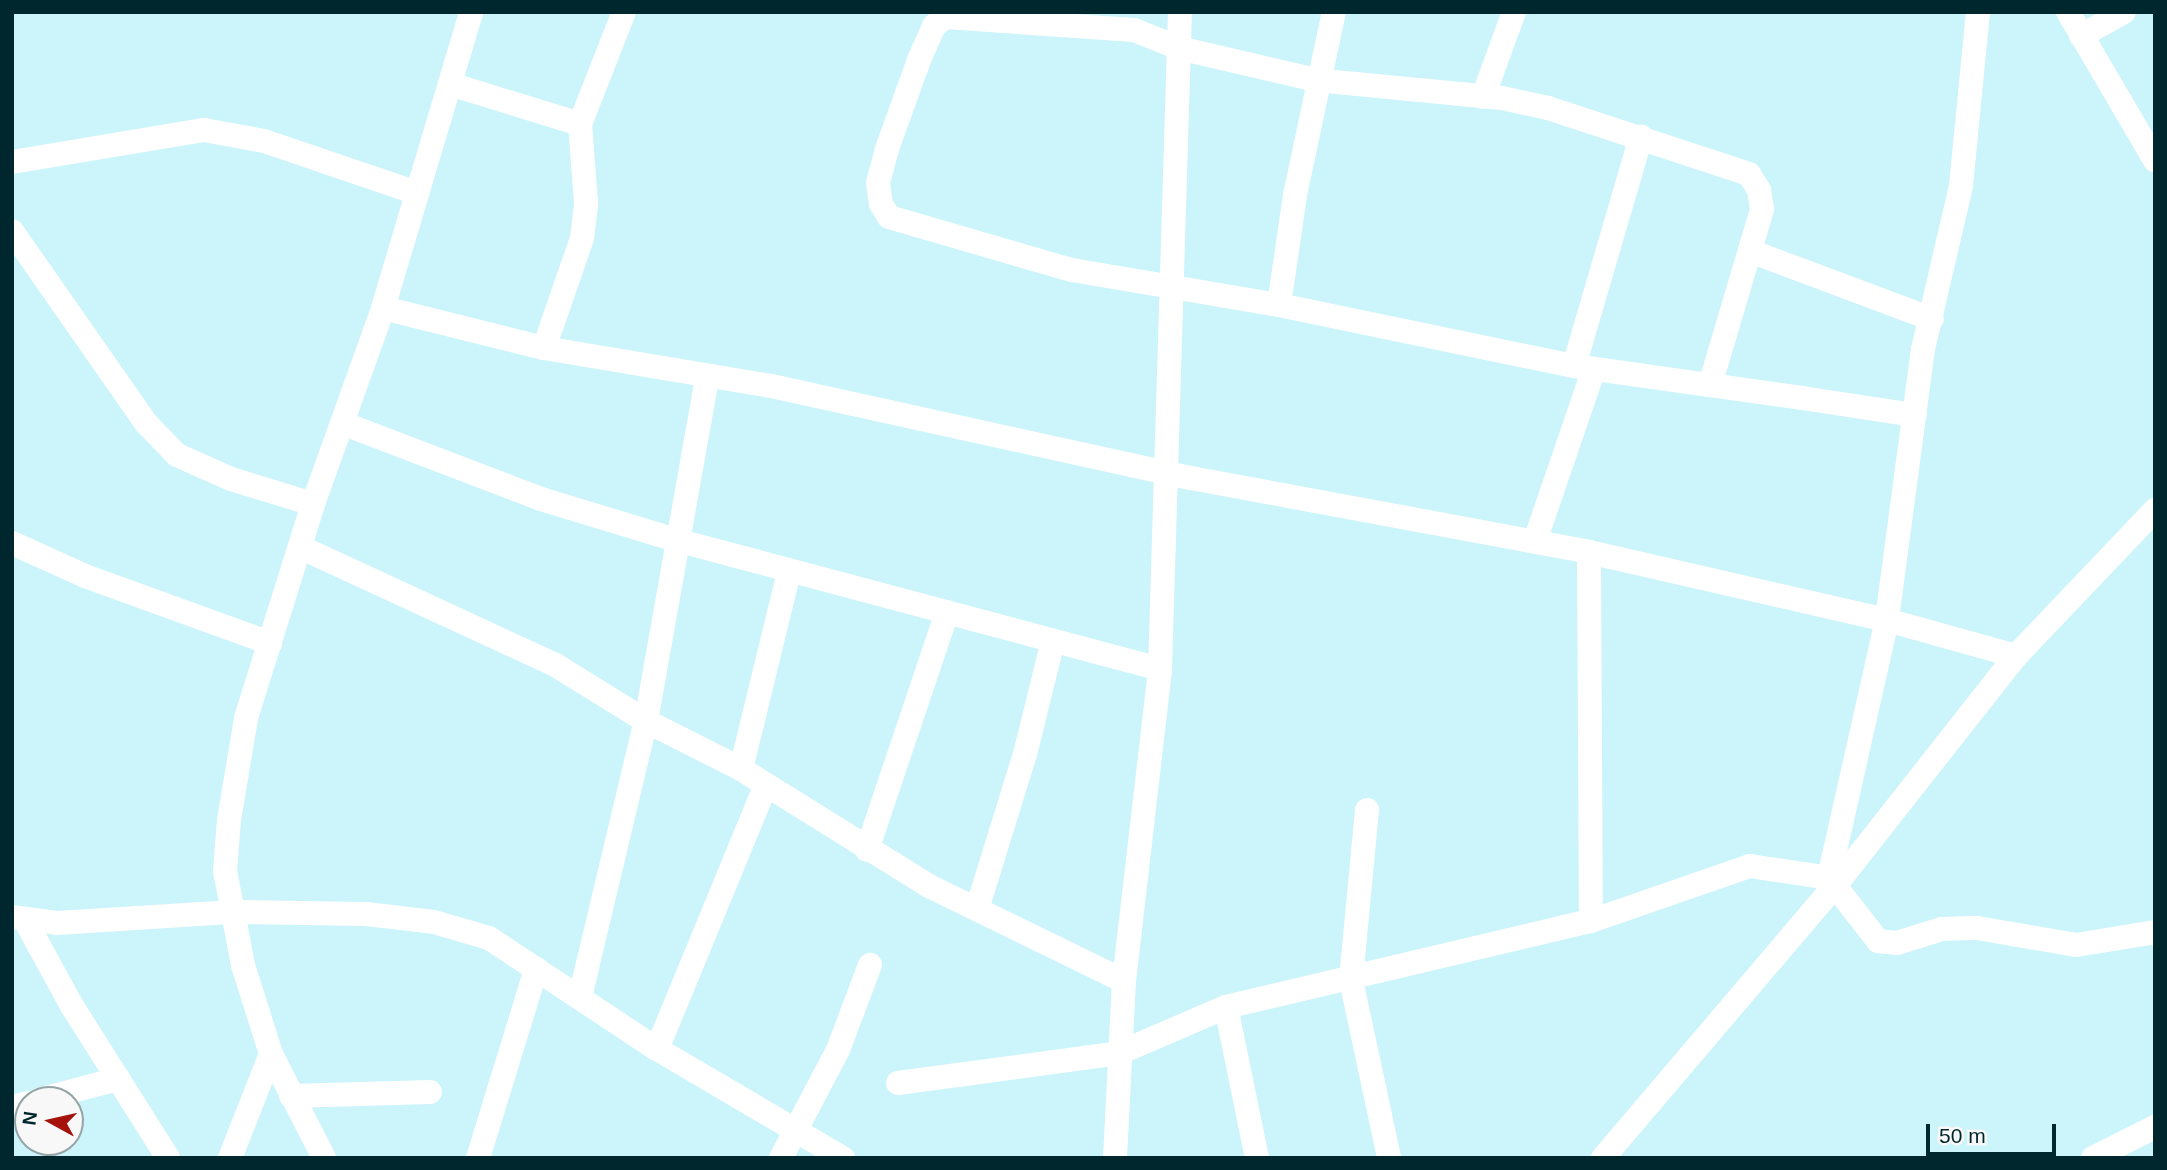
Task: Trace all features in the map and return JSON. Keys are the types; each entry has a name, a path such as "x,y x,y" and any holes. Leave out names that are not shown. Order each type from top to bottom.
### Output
{"street":[{"path":"324,1158 271,1054 230,912 225,871 229,820 246,718 313,504 383,308 471,12"},
{"path":"544,348 582,238 586,203 580,124 624,12"},
{"path":"1115,1158 1124,981 1160,669 1180,12"},
{"path":"1279,305 1317,80 1334,12"},
{"path":"1483,97 1514,12"},
{"path":"1831,883 1887,620 1901,487 1915,415 1923,349 1932,320 1961,186 1978,12"},
{"path":"2068,12 2154,158"},
{"path":"2081,36 2124,12"},
{"path":"1710,385 1762,209 1759,190 1749,174 1641,136 1548,108 1483,97 1317,80 1179,48 1134,30 945,17 934,26 919,60 878,183 881,204 889,217 1072,270 1279,305 1584,367 1915,415"},
{"path":"450,83 580,124"},
{"path":"12,162 204,130 264,141 417,193"},
{"path":"1535,541 1584,367 1641,136"},
{"path":"12,230 145,422 177,455 231,479 313,504"},
{"path":"1750,251 1932,320"},
{"path":"383,308 544,348 776,387 1168,471 1589,552 1887,620 2016,656"},
{"path":"580,997 646,721 706,377"},
{"path":"342,423 541,499 676,540 1160,669"},
{"path":"1603,1158 2016,656 2155,510"},
{"path":"12,543 85,576 270,643"},
{"path":"300,547 556,666 646,721 741,769 765,787 867,850 977,909 1124,981"},
{"path":"1589,552 1591,921"},
{"path":"741,769 789,572"},
{"path":"867,850 947,612"},
{"path":"977,909 1025,754 1053,640"},
{"path":"657,1049 765,787"},
{"path":"1367,810 1351,980 1389,1158"},
{"path":"898,1083 1119,1053 1226,1007 1351,980 1591,921 1751,866 1831,883 1878,941 1897,943 1942,929 1977,928 2076,945 2155,932"},
{"path":"168,1158 19,919 230,912 366,914 434,922 489,938 657,1049 843,1158"},
{"path":"781,1158 799,1131 838,1050 870,965"},
{"path":"478,1158 536,969"},
{"path":"1226,1007 1257,1158"},
{"path":"230,1158 271,1054"},
{"path":"84,1088 118,1079"},
{"path":"291,1096 430,1092"},
{"path":"2093,1158 2155,1126"}]}
